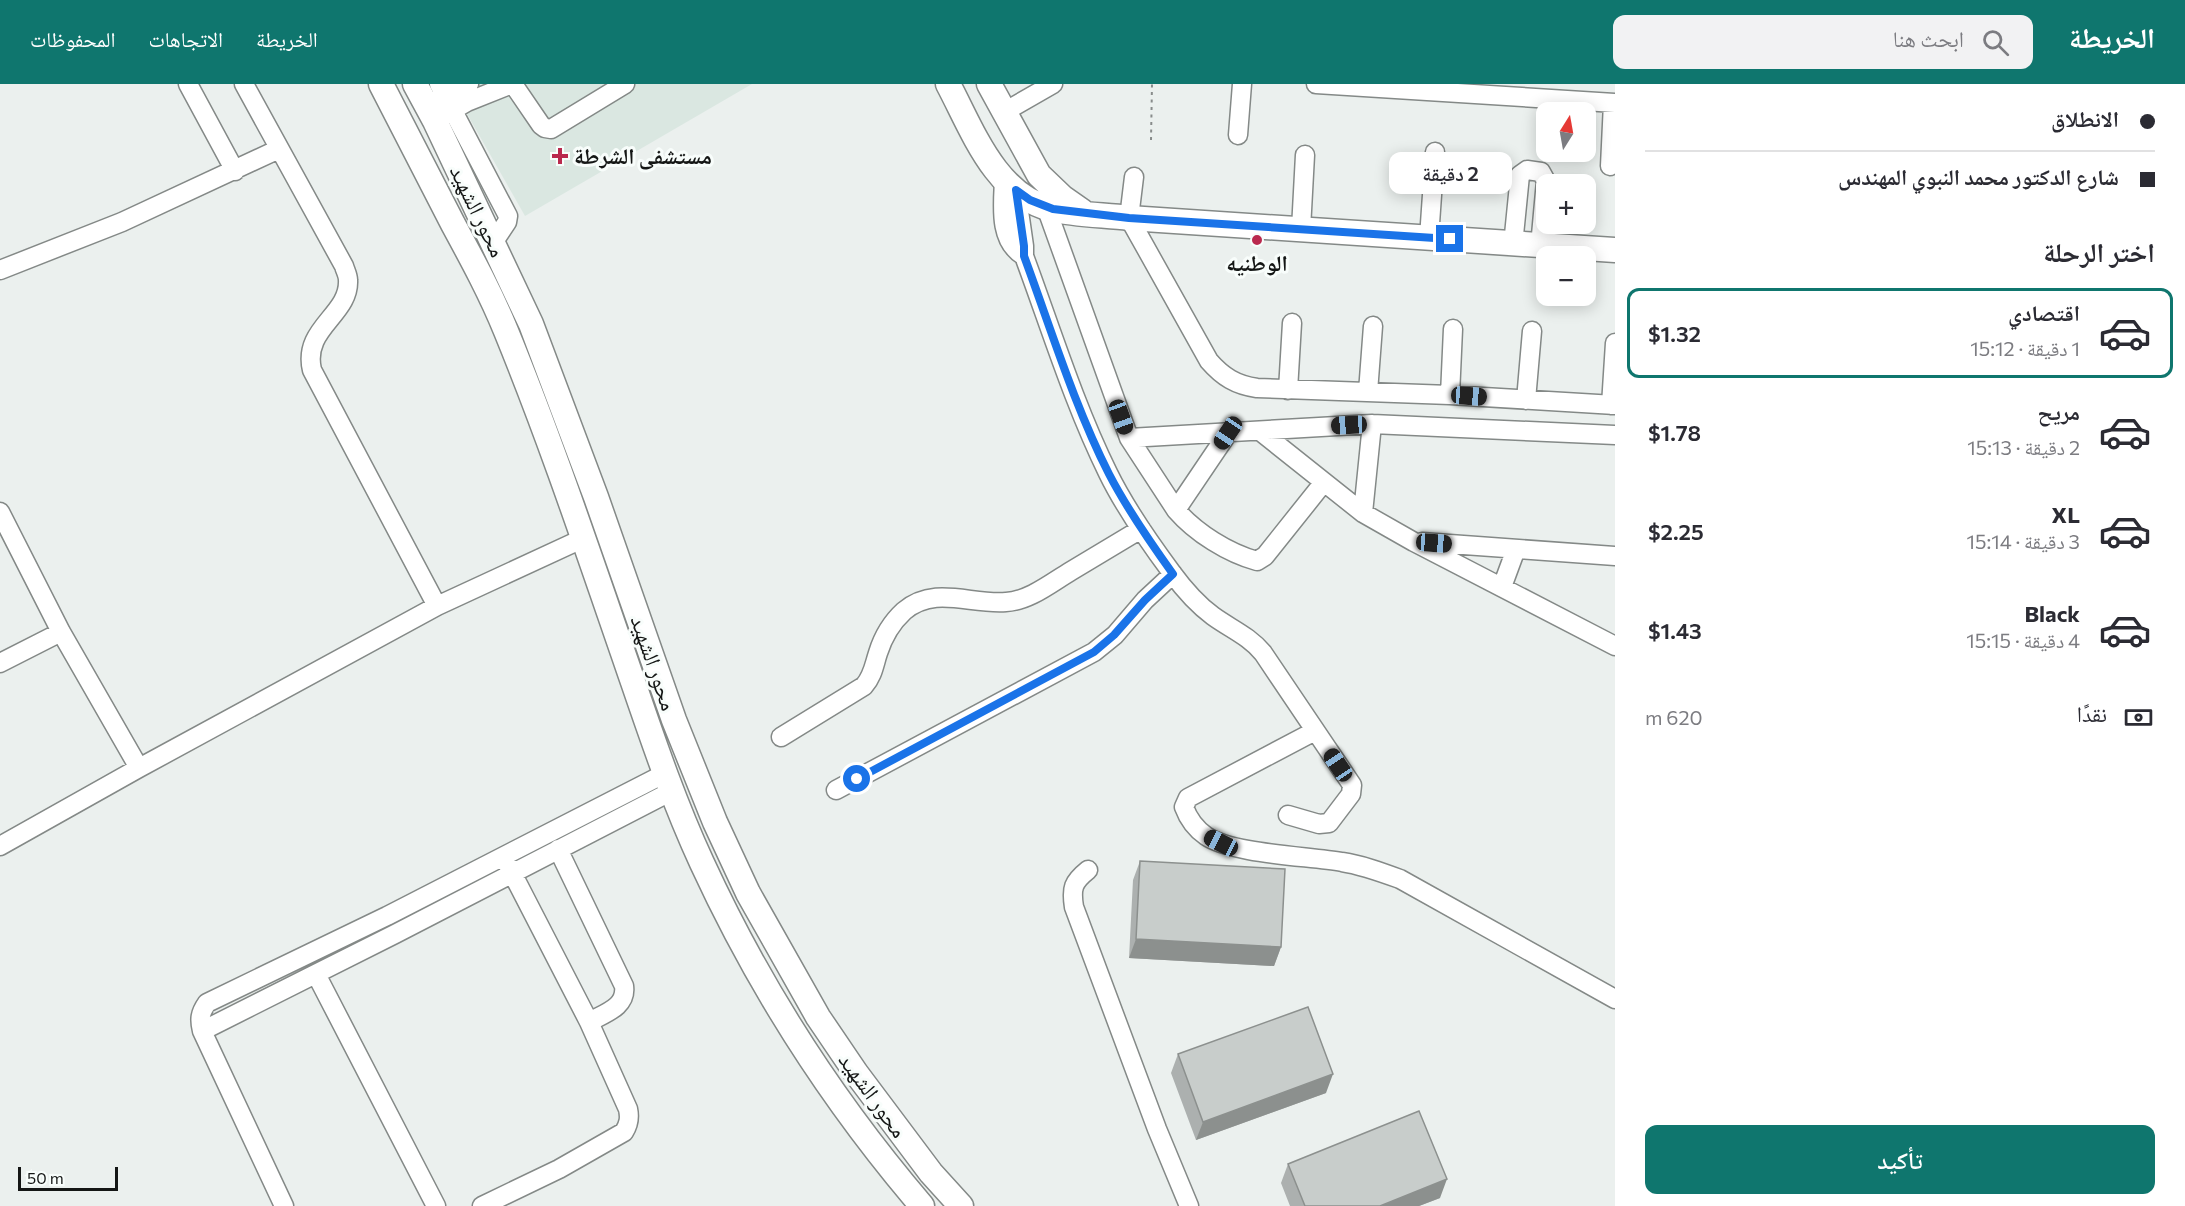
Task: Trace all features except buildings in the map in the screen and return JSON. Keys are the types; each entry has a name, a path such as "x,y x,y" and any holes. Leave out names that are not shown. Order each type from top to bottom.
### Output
{"main road":[{"name":"محور الشهيد","path":"381,84 492,297 584,538 668,782 701,862 778,1008 848,1114 922,1206"},
{"name":"محور الشهيد","path":"415,84 440,103 493,243 543,354 674,720 715,822 748,893 818,1017 931,1173 961,1206"},
{"path":"948,84 982,148 1010,185 1046,207 1129,218 1540,246"},
{"path":"989,84 1030,159 1047,184 1084,213"},
{"path":"1010,185 1026,177 1030,159"},
{"path":"1596,249 1615,250"}],"street":[{"path":"188,84 235,171"},
{"path":"244,84 344,266 348,279 341,302 314,340 310,350 309,360 312,370 437,606"},
{"path":"440,103 469,84"},
{"path":"440,103 512,84 541,125 551,129 625,84"},
{"path":"1004,112 1053,84"},
{"path":"1238,135 1242,84"},
{"path":"1316,84 1436,88 1614,103 1610,166"},
{"path":"0,270 122,222 279,149"},
{"path":"1429,238 1435,152"},
{"path":"1301,229 1305,155"},
{"path":"1513,245 1519,179 1523,171 1527,170 1540,172 1546,177 1540,246"},
{"path":"1134,177 1129,218 1209,361 1230,381 1243,386 1288,390 1450,395 1614,404 1615,343"},
{"path":"1010,185 1003,212 1005,228 1015,249 1024,256 1098,451 1110,476 1141,529 1173,574 1204,609 1256,644 1352,785 1351,794 1332,821 1326,824 1288,815"},
{"path":"1046,207 1129,438 1176,510 1195,529 1246,558 1257,561 1265,556 1324,482"},
{"path":"1288,390 1292,323"},
{"path":"1368,392 1373,326"},
{"path":"1450,395 1453,329"},
{"path":"1526,400 1532,332"},
{"path":"1129,438 1372,424 1615,435"},
{"path":"1363,513 1372,424"},
{"path":"1260,431 1363,513 1414,542 1615,646"},
{"path":"1176,510 1228,433"},
{"path":"0,512 62,632 140,768"},
{"path":"781,737 864,686 872,675 880,644 886,634 900,615 914,604 944,597 998,603 1025,598 1141,529"},
{"path":"0,846 437,606 584,538"},
{"path":"1414,542 1615,556"},
{"path":"1502,587 1516,549"},
{"path":"837,790 1088,656 1110,639 1145,600 1173,574"},
{"path":"0,663 62,632"},
{"path":"1315,731 1188,798 1184,807 1186,814 1206,836 1221,843 1241,848 1343,862 1372,868 1400,879 1615,999"},
{"path":"202,1031 395,934 508,864 558,849 668,782"},
{"path":"285,1206 202,1031 201,1011 207,1003 387,915 508,864 668,782"},
{"path":"558,849 624,986 625,992 622,1000 615,1007 589,1022"},
{"path":"482,1206 578,1158 624,1132 628,1125 628,1109 589,1022 508,864"},
{"path":"1088,870 1076,880 1072,893 1074,907 1157,1128 1189,1206"},
{"path":"387,915 395,934"},
{"path":"316,974 436,1206"}],"path":[{"path":"1151,140 1152,84"}],"shaded area":[{"name":"مستشفى الشرطة","path":"450,84 752,84 525,216"}],"place":[{"name":"مستشفى الشرطة","path":"560,156"},
{"name":"الوطنيه","path":"1257,240"}],"route":[{"path":"857,779 1044,678 1083,660 1105,644 1145,600 1173,574 1141,529 1110,476 1084,418 1024,256 1016,190 1030,200 1053,209 1129,218 1450,239"}]}
